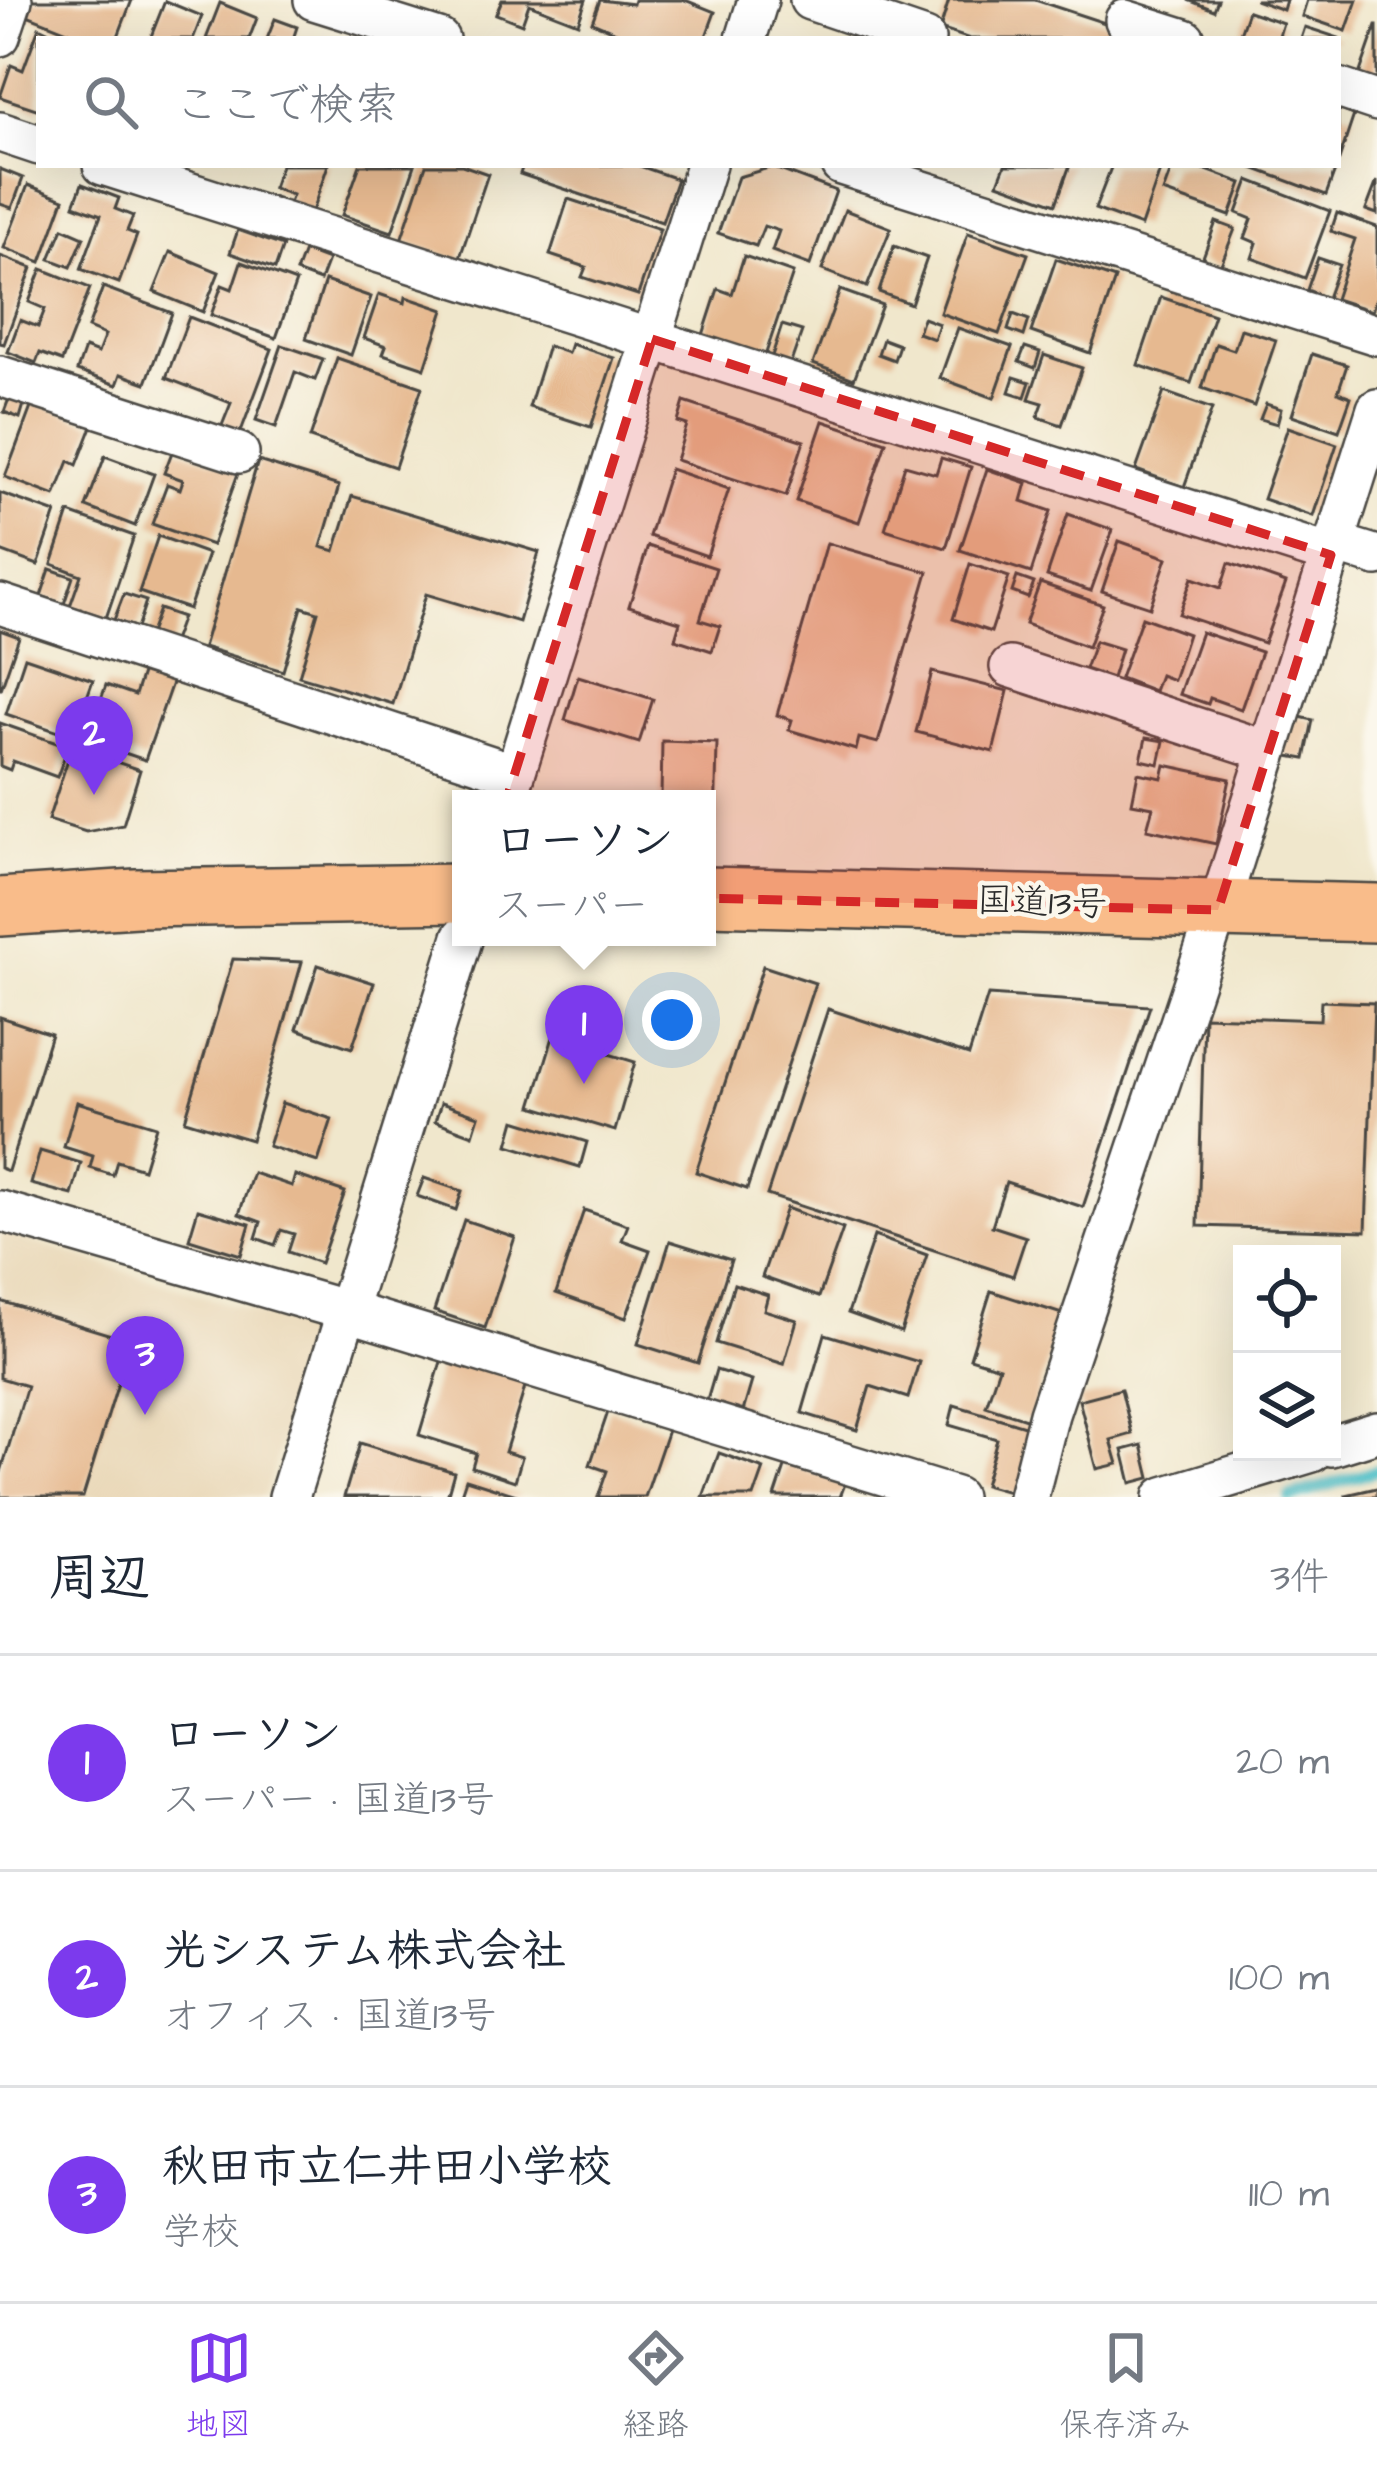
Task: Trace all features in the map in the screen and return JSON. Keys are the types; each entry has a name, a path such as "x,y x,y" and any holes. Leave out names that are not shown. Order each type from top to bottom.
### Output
{"highway":[{"path":"0,907 136,898 452,893"},
{"name":"国道13号","path":"716,896 1377,913"}],"street":[{"path":"0,36 12,0"},
{"path":"314,0 429,36"},
{"path":"747,36 758,0"},
{"path":"810,0 916,36"},
{"path":"1126,20 1177,36"},
{"path":"1341,89 1377,100"},
{"path":"0,132 36,144"},
{"path":"112,168 1333,549 1377,556"},
{"path":"0,604 511,786 705,168"},
{"path":"851,168 1377,335"},
{"path":"0,376 238,454"},
{"path":"1028,1497 1049,1414 1218,910 1377,409"},
{"path":"1010,668 1268,752"},
{"path":"289,1497 460,946"},
{"path":"0,1210 955,1497"},
{"path":"1341,1443 1377,1432"},
{"path":"1164,1497 1282,1461"}],"highlighted area":[{"path":"652,339 1331,555 1218,910 477,893"}],"shaded area":[{"path":"0,1232 316,1332 264,1497 0,1497"}],"building":[{"path":"33,0 132,0 118,36 80,36 27,15"},
{"path":"502,0 586,0 578,23 529,4 522,24 496,14"},
{"path":"600,0 633,4 634,0 685,0 715,12 706,36 614,36 616,32 592,22"},
{"path":"949,0 1035,0 1114,26 1111,36 961,36 940,29"},
{"path":"1188,0 1218,0 1214,10"},
{"path":"1255,0 1286,0 1283,10"},
{"path":"1307,0 1357,0 1346,31 1302,16"},
{"path":"165,1 202,16 194,36 151,36"},
{"path":"220,3 257,18 250,36 207,36"},
{"path":"1248,11 1283,23 1279,36 1239,36"},
{"path":"275,19 297,27 294,36 268,36"},
{"path":"1377,26 1377,85 1358,78"},
{"path":"39,27 58,36 36,36 36,109 0,97 11,65 23,70"},
{"path":"1305,27 1333,36 1302,36"},
{"path":"1341,110 1354,115 1341,154"},
{"path":"280,168 327,168 312,212 289,203 292,195 273,188"},
{"path":"359,168 414,168 392,232 342,215"},
{"path":"425,168 471,168 488,174 459,260 401,240"},
{"path":"522,168 646,168 677,179 662,222 520,174"},
{"path":"775,168 836,191 810,265 772,251 779,231 764,226 756,246 718,233 738,177"},
{"path":"1004,168 1069,168 1056,204 998,183"},
{"path":"1111,168 1161,168 1141,226 1095,209"},
{"path":"1172,168 1201,168 1242,183 1230,216 1163,192"},
{"path":"1253,168 1336,168 1326,195"},
{"path":"0,169 23,178 12,208 0,204"},
{"path":"1249,180 1330,211 1305,278 1252,258 1257,243 1245,238 1252,219 1237,213"},
{"path":"1377,181 1377,214 1366,210"},
{"path":"82,184 119,198 115,209 133,216 127,231 137,235 119,283 81,269 101,215 74,205"},
{"path":"28,185 64,199 41,262 4,248"},
{"path":"568,199 660,229 638,295 582,277 586,267 550,255"},
{"path":"845,210 891,228 867,287 822,270"},
{"path":"1337,213 1377,227 1377,296 1372,311 1335,299 1355,239 1331,231"},
{"path":"1216,222 1235,229 1220,267 1202,260"},
{"path":"63,228 84,237 71,267 50,259"},
{"path":"238,230 283,246 275,269 230,253"},
{"path":"968,233 1028,254 999,334 940,313"},
{"path":"894,246 927,258 911,304 879,292"},
{"path":"304,251 328,260 320,281 296,272"},
{"path":"170,252 219,272 203,312 154,292"},
{"path":"0,256 32,268 4,344 0,343"},
{"path":"744,256 793,273 765,356 703,335 718,289 732,294"},
{"path":"1318,258 1339,265 1327,298 1307,290"},
{"path":"1056,259 1115,279 1090,353 1031,332"},
{"path":"241,262 296,282 276,338 211,315 222,285 232,289"},
{"path":"42,269 90,288 62,361 40,353 36,363 8,352 20,320 38,327 45,309 29,302"},
{"path":"325,281 371,297 351,355 306,339"},
{"path":"103,287 172,313 146,383 121,374 117,385 77,371 85,348 98,353 105,335 88,328"},
{"path":"840,290 882,305 854,379 813,364"},
{"path":"379,294 444,310 425,368 383,354 386,346 364,338"},
{"path":"1161,297 1214,315 1191,383 1138,365"},
{"path":"1013,314 1029,320 1024,336 1008,330"},
{"path":"189,317 272,349 240,434 221,428 231,403 166,378"},
{"path":"923,318 939,324 934,339 918,333"},
{"path":"782,325 802,331 789,368 770,362"},
{"path":"958,328 1012,347 994,398 940,378"},
{"path":"1241,329 1276,340 1254,406 1202,388 1216,344 1234,350"},
{"path":"883,339 899,345 894,360 878,354"},
{"path":"571,344 614,358 591,427 529,407 548,346 568,353"},
{"path":"282,345 323,359 315,380 295,372 276,427 256,420"},
{"path":"1025,347 1040,352 1035,368 1019,362"},
{"path":"1312,354 1347,365 1338,392 1351,397 1339,431 1292,415"},
{"path":"1044,355 1082,368 1062,425 1038,417 1043,403 1029,399"},
{"path":"337,358 422,387 395,467 310,438"},
{"path":"1014,377 1030,382 1025,397 1009,392"},
{"path":"1164,392 1212,409 1184,487 1136,470"},
{"path":"10,396 25,401 20,418 4,412"},
{"path":"33,402 93,424 77,465 69,461 55,496 5,477"},
{"path":"684,402 804,441 786,496 676,460 687,425 678,422"},
{"path":"1266,404 1281,409 1277,424 1260,419"},
{"path":"823,421 886,442 859,522 796,501"},
{"path":"1288,427 1337,444 1313,516 1263,499"},
{"path":"174,447 239,471 212,545 152,524 167,484 180,489 183,480 164,473"},
{"path":"105,456 154,474 135,526 86,507"},
{"path":"941,458 971,467 946,548 885,529 905,465 936,474"},
{"path":"258,461 339,486 321,547 335,551 352,496 539,552 519,622 426,594 393,704 299,676 318,612 302,607 283,671 203,647"},
{"path":"670,469 729,489 707,556 649,536"},
{"path":"987,469 1027,483 1022,501 1051,511 1031,573 960,550"},
{"path":"0,493 56,513 38,565 0,551"},
{"path":"69,513 134,536 106,618 70,606 81,575 52,564"},
{"path":"1068,514 1113,530 1091,591 1047,576"},
{"path":"158,536 208,554 189,609 139,592"},
{"path":"1119,541 1167,558 1150,607 1102,591"},
{"path":"827,543 928,572 878,743 859,738 856,750 789,730 792,720 777,715"},
{"path":"648,546 716,568 700,620 720,626 712,651 675,639 680,622 629,606"},
{"path":"1229,563 1286,583 1264,643 1179,614 1192,578 1221,588"},
{"path":"970,564 1009,577 991,632 953,619"},
{"path":"50,569 73,577 64,604 41,596"},
{"path":"1017,577 1034,583 1028,598 1012,592"},
{"path":"1040,583 1103,605 1088,647 1025,624"},
{"path":"124,594 146,601 137,628 114,620"},
{"path":"159,609 182,617 172,644 149,636"},
{"path":"1142,617 1188,634 1173,680 1160,675 1154,691 1120,678"},
{"path":"0,630 19,637 1,689 0,689"},
{"path":"1201,632 1261,652 1241,709 1179,694"},
{"path":"1095,641 1121,649 1112,678 1085,669"},
{"path":"25,657 93,680 73,737 6,714"},
{"path":"143,670 173,680 145,760 87,740 106,685 135,695"},
{"path":"932,672 1008,691 993,752 916,732"},
{"path":"578,676 653,699 639,743 565,720"},
{"path":"1291,715 1313,720 1305,759 1283,755"},
{"path":"0,723 68,747 57,777 13,761 10,770 0,766"},
{"path":"1146,738 1164,741 1159,764 1141,760"},
{"path":"662,741 717,743 716,790 661,790"},
{"path":"72,747 140,770 123,825 86,832 48,820"},
{"path":"1165,765 1230,779 1216,844 1147,829 1153,807 1132,803 1138,773 1162,778"},
{"path":"233,959 302,962 251,1140 185,1120"},
{"path":"318,965 374,983 352,1048 297,1029"},
{"path":"763,966 815,983 747,1189 696,1172"},
{"path":"988,995 1150,1006 1083,1207 1006,1182 992,1226 1026,1237 1013,1276 767,1195 828,1009 969,1055"},
{"path":"1321,1001 1374,1003 1366,1231 1198,1226 1204,1016 1320,1020"},
{"path":"0,1017 51,1034 8,1171 0,1168"},
{"path":"553,1037 635,1062 615,1131 532,1106"},
{"path":"77,1102 156,1126 143,1169 117,1161 113,1175 90,1168 93,1156 64,1147"},
{"path":"282,1103 332,1119 318,1162 268,1146"},
{"path":"441,1103 479,1116 473,1135 435,1121"},
{"path":"515,1120 587,1142 580,1167 508,1145"},
{"path":"40,1151 81,1163 72,1195 31,1184"},
{"path":"253,1173 292,1186 295,1175 345,1192 320,1263 288,1252 294,1234 281,1230 275,1245 256,1238 261,1222 239,1214"},
{"path":"424,1178 462,1191 456,1210 417,1196"},
{"path":"786,1208 843,1229 819,1297 762,1277"},
{"path":"198,1209 250,1224 241,1255 189,1239"},
{"path":"584,1210 628,1225 622,1240 650,1250 626,1318 556,1293"},
{"path":"464,1220 515,1237 485,1328 434,1311"},
{"path":"874,1236 927,1255 901,1332 848,1313"},
{"path":"670,1241 731,1260 698,1363 638,1344"},
{"path":"734,1284 768,1295 764,1310 797,1320 784,1364 716,1343"},
{"path":"991,1291 1062,1314 1029,1420 986,1406 999,1367 970,1358"},
{"path":"0,1301 131,1341 83,1497 0,1497 0,1475 27,1386 0,1378"},
{"path":"825,1334 919,1362 908,1398 870,1386 857,1430 802,1413"},
{"path":"443,1355 527,1381 505,1452 522,1457 515,1481 472,1467 476,1453 419,1435"},
{"path":"716,1370 752,1381 742,1415 706,1404"},
{"path":"1121,1389 1132,1434 1111,1440 1118,1464 1097,1469 1079,1400"},
{"path":"954,1405 1038,1430 1019,1495 984,1485 997,1439 949,1425"},
{"path":"609,1409 668,1430 645,1497 598,1497 607,1471 590,1465"},
{"path":"360,1443 454,1472 447,1497 344,1497"},
{"path":"1142,1445 1150,1478 1131,1483 1123,1450"},
{"path":"719,1453 764,1469 754,1497 703,1497"},
{"path":"786,1464 845,1484 840,1497 775,1497"},
{"path":"466,1479 520,1496 520,1497 460,1497"},
{"path":"1377,1488 1377,1497 1346,1497 1346,1495"}],"waterway":[{"path":"1290,1497 1377,1470"}],"place":[{"name":"光システム株式会社","path":"94,795"},
{"name":"ローソン","path":"584,1084"},
{"name":"秋田市立仁井田小学校","path":"145,1415"}]}
